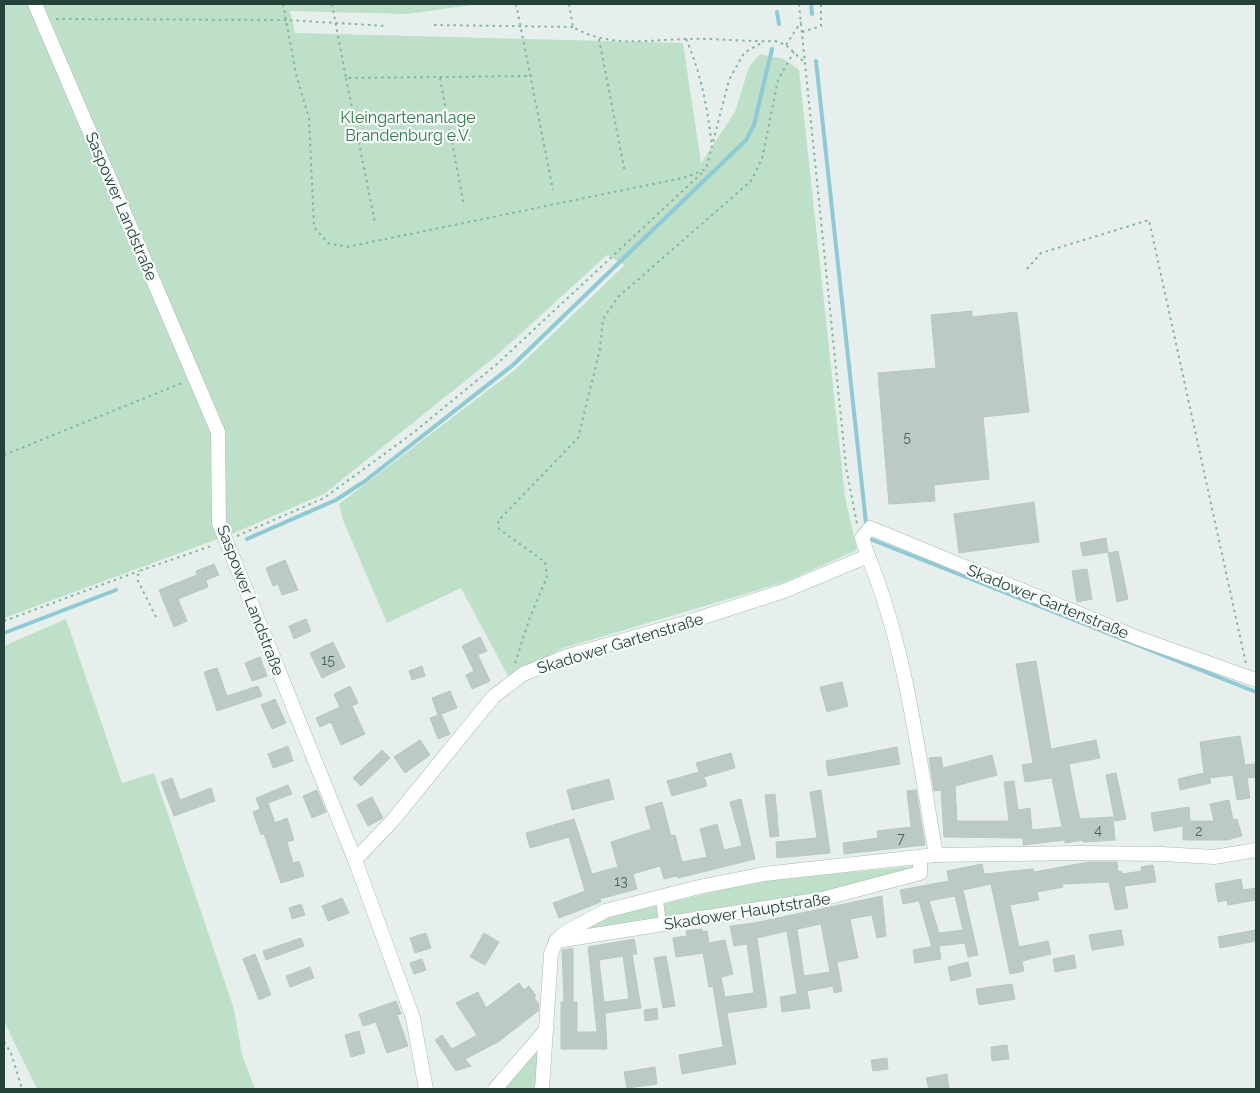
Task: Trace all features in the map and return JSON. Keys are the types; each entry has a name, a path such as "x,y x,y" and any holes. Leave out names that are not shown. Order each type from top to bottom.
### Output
{"street":[{"name":"Saspower Landstraße","path":"35,4 218,432 217,500 219,523 354,860 413,1018 426,1089"},
{"name":"Skadower Gartenstraße","path":"862,538 870,528 1138,638 1253,679"},
{"path":"862,538 883,594 903,667 936,855"},
{"name":"Skadower Gartenstraße","path":"354,860 393,820 493,697 523,674 568,656 688,622 784,591 868,556"},
{"name":"Skadower Hauptstraße","path":"556,941 578,924 605,911 699,887 764,874 936,855 1090,853 1214,857 1256,850"},
{"name":"Skadower Hauptstraße","path":"556,941 852,893 920,873 920,857"},
{"path":"542,1089 547,1029 548,966 556,941"},
{"path":"495,1089 547,1029"}],"lane":[{"path":"658,898 663,925"}],"path":[{"path":"283,4 296,74 309,118 314,226 328,243 346,247 687,176 706,169"},
{"path":"332,4 375,223"},
{"path":"516,4 532,76 553,190"},
{"path":"568,4 573,26"},
{"path":"799,4 846,468 854,514 862,538"},
{"path":"802,32 821,26 821,4"},
{"path":"41,19 286,20 387,26"},
{"path":"786,45 801,22"},
{"path":"434,25 573,26 599,39 661,41 686,38 775,41 786,45 804,62"},
{"path":"686,38 698,68 709,121 712,150"},
{"path":"599,39 625,173"},
{"path":"4,621 226,541 324,498 413,433 497,364 706,169 729,80 744,53 763,42"},
{"path":"508,684 530,617 547,577 545,562 499,529 498,521 578,438 600,349 603,319 618,297 751,181 762,159 778,80 794,52"},
{"path":"346,78 532,76"},
{"path":"440,77 464,206"},
{"path":"1027,268 1041,253 1149,220 1253,679"},
{"path":"4,455 196,378"},
{"path":"139,571 138,579 156,617"},
{"path":"4,1042 11,1053 22,1089"}],"green space":[{"name":"Kleingartenanlage Brandenburg e.V.","path":"4,4 479,4 408,14 290,11 295,33 683,43 701,163 735,112 749,67 760,54 784,59 799,70 845,497 857,550 785,582 564,648 508,676 461,588 387,623 343,520 339,504 516,369 625,265 607,255 495,357 324,494 234,533 4,618"},
{"path":"66,619 122,783 154,773 234,1009 242,1055 255,1089 37,1089 4,1021 4,646"},
{"path":"914,866 913,871 852,888 578,934 609,917 755,882"},
{"path":"539,1048 535,1089 501,1089"}],"building":[{"path":"972,311 972,317 1017,312 1029,412 983,417 989,479 934,485 935,501 889,504 878,373 936,368 931,315"},
{"path":"1034,502 1039,542 959,553 954,514"},
{"path":"1106,538 1108,552 1083,556 1080,543"},
{"path":"1118,551 1128,599 1117,602 1108,553"},
{"path":"285,560 298,590 282,595 278,584 273,586 266,568"},
{"path":"214,564 219,575 206,580 208,587 178,599 187,621 174,627 159,590 197,575 196,571"},
{"path":"1087,569 1092,599 1077,602 1072,571"},
{"path":"306,619 311,631 294,639 289,626"},
{"path":"480,637 487,651 478,655 490,681 472,689 466,675 474,671 462,646"},
{"path":"333,642 345,667 322,678 310,653"},
{"path":"260,657 267,676 252,681 245,663"},
{"path":"1036,661 1051,749 1096,740 1100,758 1069,764 1080,819 1113,817 1115,840 1083,842 1083,840 1065,843 1065,840 1023,845 1023,838 944,837 941,790 934,791 929,758 941,757 943,768 992,755 997,775 955,786 957,821 1009,821 1004,782 1014,781 1018,810 1030,808 1032,830 1062,827 1052,778 1025,782 1022,765 1033,763 1016,664"},
{"path":"422,666 425,676 412,680 409,671"},
{"path":"217,668 227,696 258,686 262,696 217,711 204,672"},
{"path":"842,682 848,706 827,712 820,687"},
{"path":"350,686 358,703 352,706 365,734 341,745 331,722 320,727 316,718 340,707 334,694"},
{"path":"450,691 457,708 441,714 450,734 438,739 430,718 438,715 432,698"},
{"path":"275,699 286,723 272,729 261,705"},
{"path":"1240,736 1245,765 1255,764 1256,777 1247,778 1250,798 1237,800 1233,775 1209,778 1211,783 1180,790 1178,779 1204,773 1200,742"},
{"path":"420,740 430,755 405,773 394,757"},
{"path":"288,746 293,761 273,768 268,754"},
{"path":"897,747 900,764 828,776 826,761"},
{"path":"382,750 390,758 361,786 353,778"},
{"path":"731,753 735,768 704,777 707,786 672,796 667,781 699,772 696,763"},
{"path":"1116,773 1126,819 1115,821 1106,775"},
{"path":"172,778 180,800 211,788 215,801 174,816 161,782"},
{"path":"609,779 614,799 572,810 567,790"},
{"path":"288,785 292,794 268,803 275,823 287,818 294,840 287,842 293,863 299,861 304,876 281,883 264,834 261,835 253,812 260,809 256,798"},
{"path":"317,790 326,812 312,818 303,796"},
{"path":"821,790 830,853 777,858 776,842 817,838 810,792"},
{"path":"916,790 925,845 844,854 843,843 878,838 877,831 911,827 907,791"},
{"path":"775,794 779,836 770,837 765,795"},
{"path":"372,797 383,818 368,826 357,805"},
{"path":"741,799 755,859 678,878 677,876 664,879 660,866 633,874 637,889 600,899 601,902 559,918 553,903 585,891 569,837 530,848 526,833 574,819 592,874 618,867 611,842 651,829 645,807 662,802 671,836 675,835 682,862 707,857 700,829 717,824 724,850 742,846 730,802"},
{"path":"1229,800 1233,820 1237,819 1242,836 1227,840 1183,840 1183,826 1154,831 1151,813 1189,807 1190,821 1214,821 1210,804"},
{"path":"1089,862 1117,862 1118,872 1121,871 1122,874 1142,871 1141,867 1153,865 1156,882 1124,886 1128,908 1115,910 1109,882 1062,884 1063,887 1037,892 1039,900 1010,905 1019,947 1048,941 1051,954 1022,961 1024,971 1010,974 991,884 963,890 978,955 968,957 965,943 939,946 941,959 915,963 913,950 932,947 919,901 903,904 900,890 949,881 947,871 982,864 984,874 1033,869 1034,872","holes":["955,896 963,930 939,933 929,901"]},
{"path":"1241,879 1243,890 1256,888 1256,900 1228,905 1227,900 1218,902 1215,884"},
{"path":"882,896 886,936 877,938 872,915 850,919 858,958 837,962 842,991 834,993 833,986 807,991 810,1008 782,1012 780,997 797,994 787,931 757,938 767,1007 727,1013 736,1064 682,1074 679,1055 723,1047 713,986 709,987 703,953 676,957 673,938 687,936 686,931 702,929 702,932 707,931 709,943 725,940 733,974 721,977 725,997 754,993 747,944 734,946 730,926 754,923","holes":["821,924 830,972 804,976 797,929"]},
{"path":"342,898 349,913 328,921 322,906"},
{"path":"301,904 305,915 292,919 289,908"},
{"path":"1121,930 1124,945 1092,950 1089,935"},
{"path":"1256,930 1256,941 1220,948 1218,937"},
{"path":"426,933 431,948 415,953 410,938"},
{"path":"484,933 499,942 485,965 470,957"},
{"path":"301,938 304,946 266,960 263,951"},
{"path":"634,939 637,954 632,954 641,1008 605,1013 607,1049 561,1049 561,1002 564,1002 562,950 573,948 573,1002 577,1002 577,1032 597,1032 588,947","holes":["623,956 629,999 604,1002 599,960"]},
{"path":"255,954 271,995 259,1000 243,959"},
{"path":"1074,955 1076,968 1055,972 1053,959"},
{"path":"666,956 675,1006 663,1008 654,958"},
{"path":"422,959 426,970 414,974 410,963"},
{"path":"968,962 971,976 951,981 948,967"},
{"path":"310,967 314,978 290,987 286,976"},
{"path":"519,983 524,990 529,986 536,996 534,998 539,1004 538,1011 498,1042 465,1059 471,1066 456,1071 435,1040 442,1035 452,1049 477,1035 456,1003 478,992 486,1008"},
{"path":"1012,984 1015,999 979,1005 976,989"},
{"path":"396,1001 401,1014 397,1015 408,1046 387,1053 376,1022 363,1026 359,1014"},
{"path":"657,1008 658,1019 645,1021 644,1010"},
{"path":"359,1031 365,1053 351,1057 345,1035"},
{"path":"1007,1045 1009,1059 992,1061 991,1047"},
{"path":"887,1058 888,1069 873,1071 871,1060"},
{"path":"655,1067 657,1084 627,1088 624,1072"},
{"path":"947,1074 949,1089 929,1089 926,1078"}],"waterway":[{"path":"811,4 812,14"},
{"path":"777,12 779,24"},
{"path":"247,539 336,500 365,481 513,365 746,140 754,125 772,49"},
{"path":"816,61 866,523"},
{"path":"870,539 1256,692"},
{"path":"4,633 116,590"}]}
